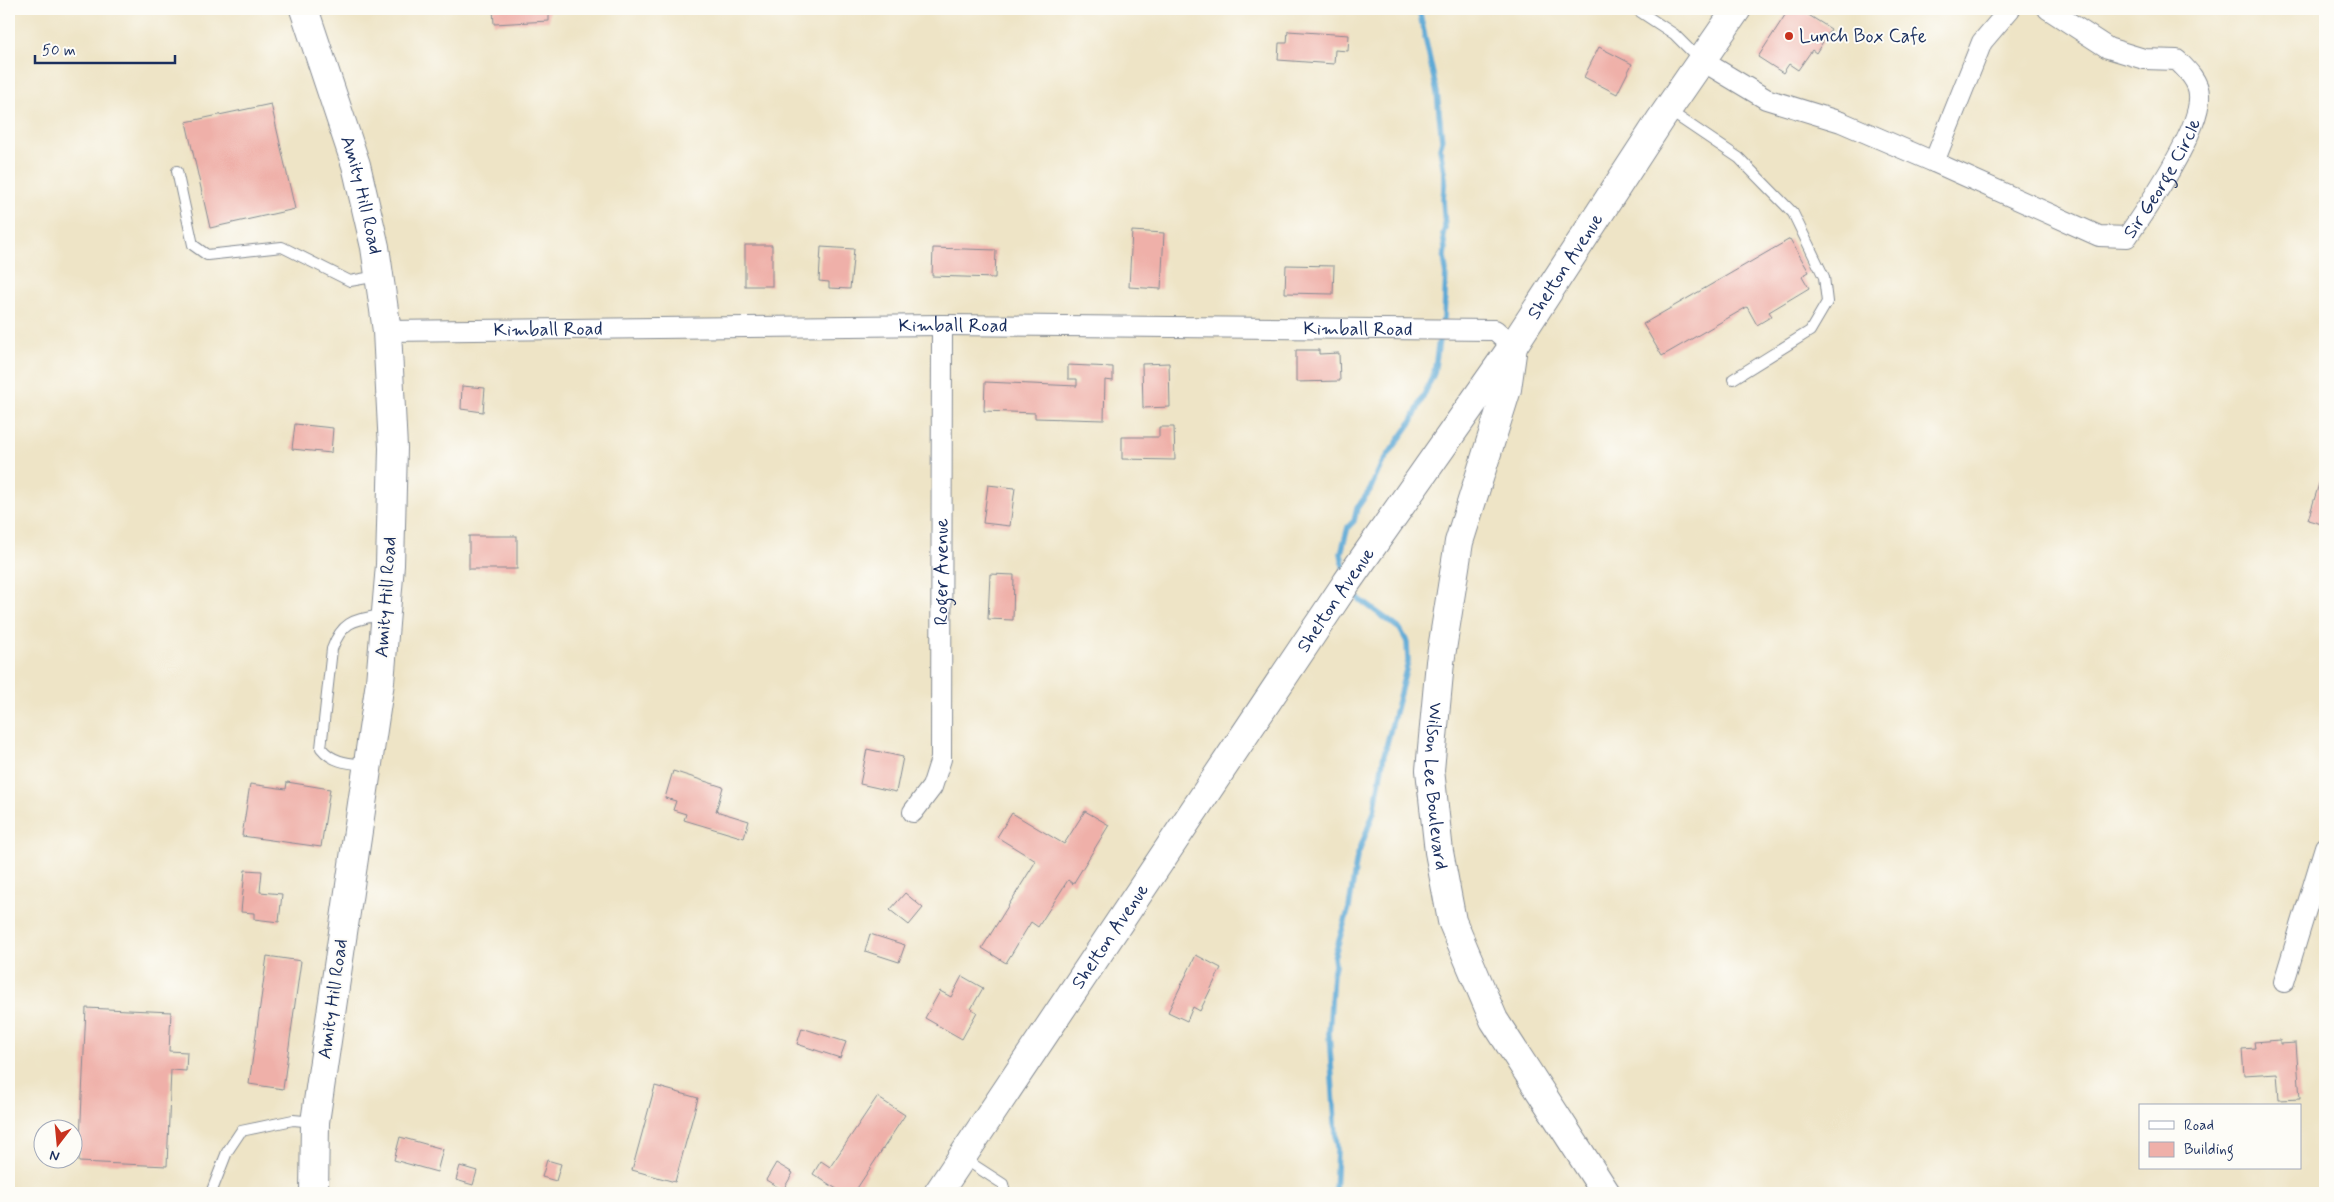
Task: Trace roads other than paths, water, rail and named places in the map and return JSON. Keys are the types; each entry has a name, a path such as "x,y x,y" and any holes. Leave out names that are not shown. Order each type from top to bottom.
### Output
{"street":[{"name":"Amity Hill Road","path":"304,9 356,165 375,247 387,331 392,448 390,565 380,682 315,1122 314,1193"},
{"name":"Shelton Avenue","path":"938,1193 1348,582 1513,346 1667,110 1737,9"},
{"path":"1934,162 1982,42 2010,9"},
{"name":"Sir George Circle","path":"1701,60 1766,99 1841,122 2099,236 2127,236 2153,199 2196,121 2200,94 2192,77 2177,60 2144,59 2108,48 2048,9"},
{"name":"Kimball Road","path":"387,331 942,325 1494,330 1513,346"},
{"name":"Roger Avenue","path":"913,812 932,787 941,759 942,325"},
{"name":"Wilson Lee Boulevard","path":"1513,346 1507,389 1459,542 1440,662 1430,770 1439,852 1452,921 1494,1020 1606,1193"},
{"path":"2284,982 2325,847"}],"lane":[{"path":"1636,9 1674,34 1701,60"},
{"path":"1667,110 1739,158 1793,213 1824,277 1826,302 1810,331 1733,379"},
{"path":"177,170 193,245 207,256 282,247 350,281 379,276"},
{"path":"368,765 339,762 328,756 321,748 332,649 338,634 351,621 386,614"},
{"path":"211,1193 227,1152 241,1132 293,1120 315,1122"},
{"path":"962,1157 1003,1184 1005,1193"}],"waterway":[{"path":"1419,9 1437,93 1442,141 1440,148 1445,178 1443,199 1445,228 1443,234 1446,271 1444,319 1441,324"},
{"path":"1344,571 1341,553 1348,527 1354,521 1357,508 1370,490 1381,465 1412,421 1434,373 1440,334"},
{"path":"1335,1193 1337,1150 1329,1034 1335,965 1334,957 1349,908 1357,857 1374,812 1384,755 1408,662 1407,642 1400,629 1359,599 1351,589"}],"place":[{"name":"Lunch Box Cafe","path":"1789,36"}]}
